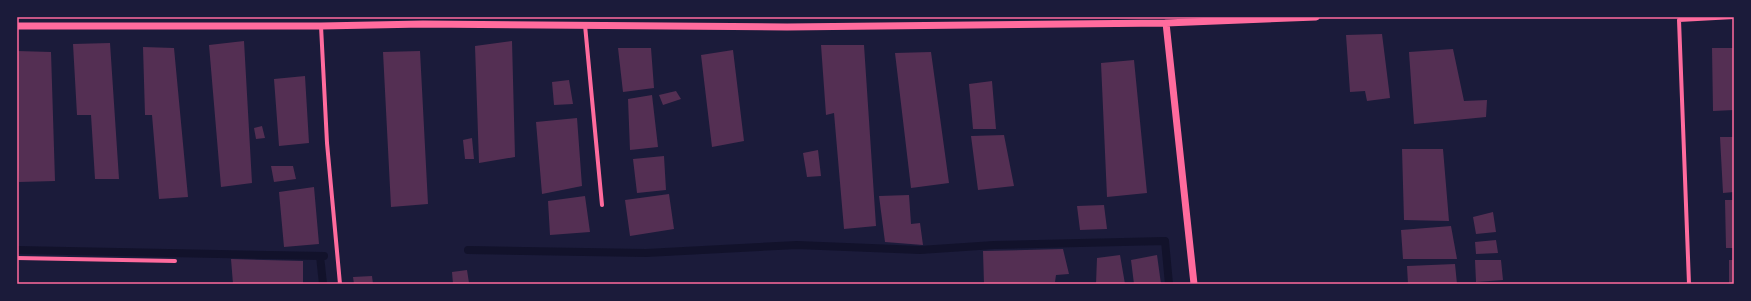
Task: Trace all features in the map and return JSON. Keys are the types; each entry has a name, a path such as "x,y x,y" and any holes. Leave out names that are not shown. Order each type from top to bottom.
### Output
{"street":[{"path":"17,26 321,26 423,24 787,27 1144,20 1166,23 1316,17"},
{"path":"1689,284 1679,20 1734,17"},
{"path":"1166,23 1194,284"},
{"path":"585,25 602,205"},
{"path":"321,26 327,143 340,284"},
{"path":"17,258 175,261"}],"building":[{"path":"1382,34 1390,98 1367,101 1365,91 1350,92 1346,35"},
{"path":"244,41 252,183 221,187 209,45"},
{"path":"512,41 515,157 479,163 475,46"},
{"path":"110,43 119,179 95,179 91,115 77,115 73,44"},
{"path":"821,45 864,45 876,226 844,229 834,113 826,115"},
{"path":"143,47 174,48 188,197 159,199 152,115 145,115"},
{"path":"618,48 651,48 654,88 623,92"},
{"path":"1712,48 1734,48 1734,110 1713,111"},
{"path":"1453,49 1464,101 1487,100 1486,117 1414,124 1409,52"},
{"path":"733,50 744,141 712,147 701,55"},
{"path":"17,51 51,52 55,181 19,182 17,151"},
{"path":"420,51 428,204 391,207 383,52"},
{"path":"931,52 949,183 911,188 895,53"},
{"path":"1134,60 1147,193 1107,197 1101,63"},
{"path":"305,76 309,143 279,146 274,79"},
{"path":"569,80 573,104 554,105 552,82"},
{"path":"992,81 996,129 973,129 969,84"},
{"path":"676,91 681,99 663,105 659,95"},
{"path":"652,95 658,147 630,150 628,99"},
{"path":"577,118 582,186 542,194 536,122"},
{"path":"262,126 265,138 256,139 254,128"},
{"path":"1004,135 1014,186 978,190 971,136"},
{"path":"1720,137 1734,137 1734,192 1723,193"},
{"path":"472,138 474,159 465,159 463,140"},
{"path":"1402,149 1443,149 1449,221 1404,220"},
{"path":"818,150 821,176 807,177 803,153"},
{"path":"664,156 666,190 637,193 633,159"},
{"path":"271,166 293,166 296,179 274,182"},
{"path":"314,187 319,244 284,247 279,192"},
{"path":"669,194 674,229 630,236 625,200"},
{"path":"909,195 911,224 920,223 923,245 885,242 879,196"},
{"path":"585,196 590,232 550,235 548,201"},
{"path":"1725,200 1734,200 1734,248 1726,248"},
{"path":"1104,205 1107,229 1080,230 1077,206"},
{"path":"1493,212 1496,232 1476,234 1473,217"},
{"path":"1451,226 1457,259 1403,259 1401,230"},
{"path":"1496,240 1498,253 1476,254 1475,242"},
{"path":"1063,249 1069,274 1056,275 1055,282 984,284 983,251"},
{"path":"1120,255 1125,284 1096,284 1097,258"},
{"path":"1157,255 1161,284 1134,284 1131,260"},
{"path":"231,259 303,261 303,284 233,284"},
{"path":"1475,260 1501,260 1503,280 1476,282"},
{"path":"1729,260 1734,260 1734,284 1729,284"},
{"path":"1455,264 1457,284 1408,284 1407,266"},
{"path":"467,270 469,283 453,284 452,272"},
{"path":"372,276 373,284 354,284 353,277"}],"waterway":[{"path":"468,250 646,253 797,245 920,250 994,245 1165,241 1169,284"},
{"path":"17,250 324,256"},
{"path":"320,256 323,284"}]}
